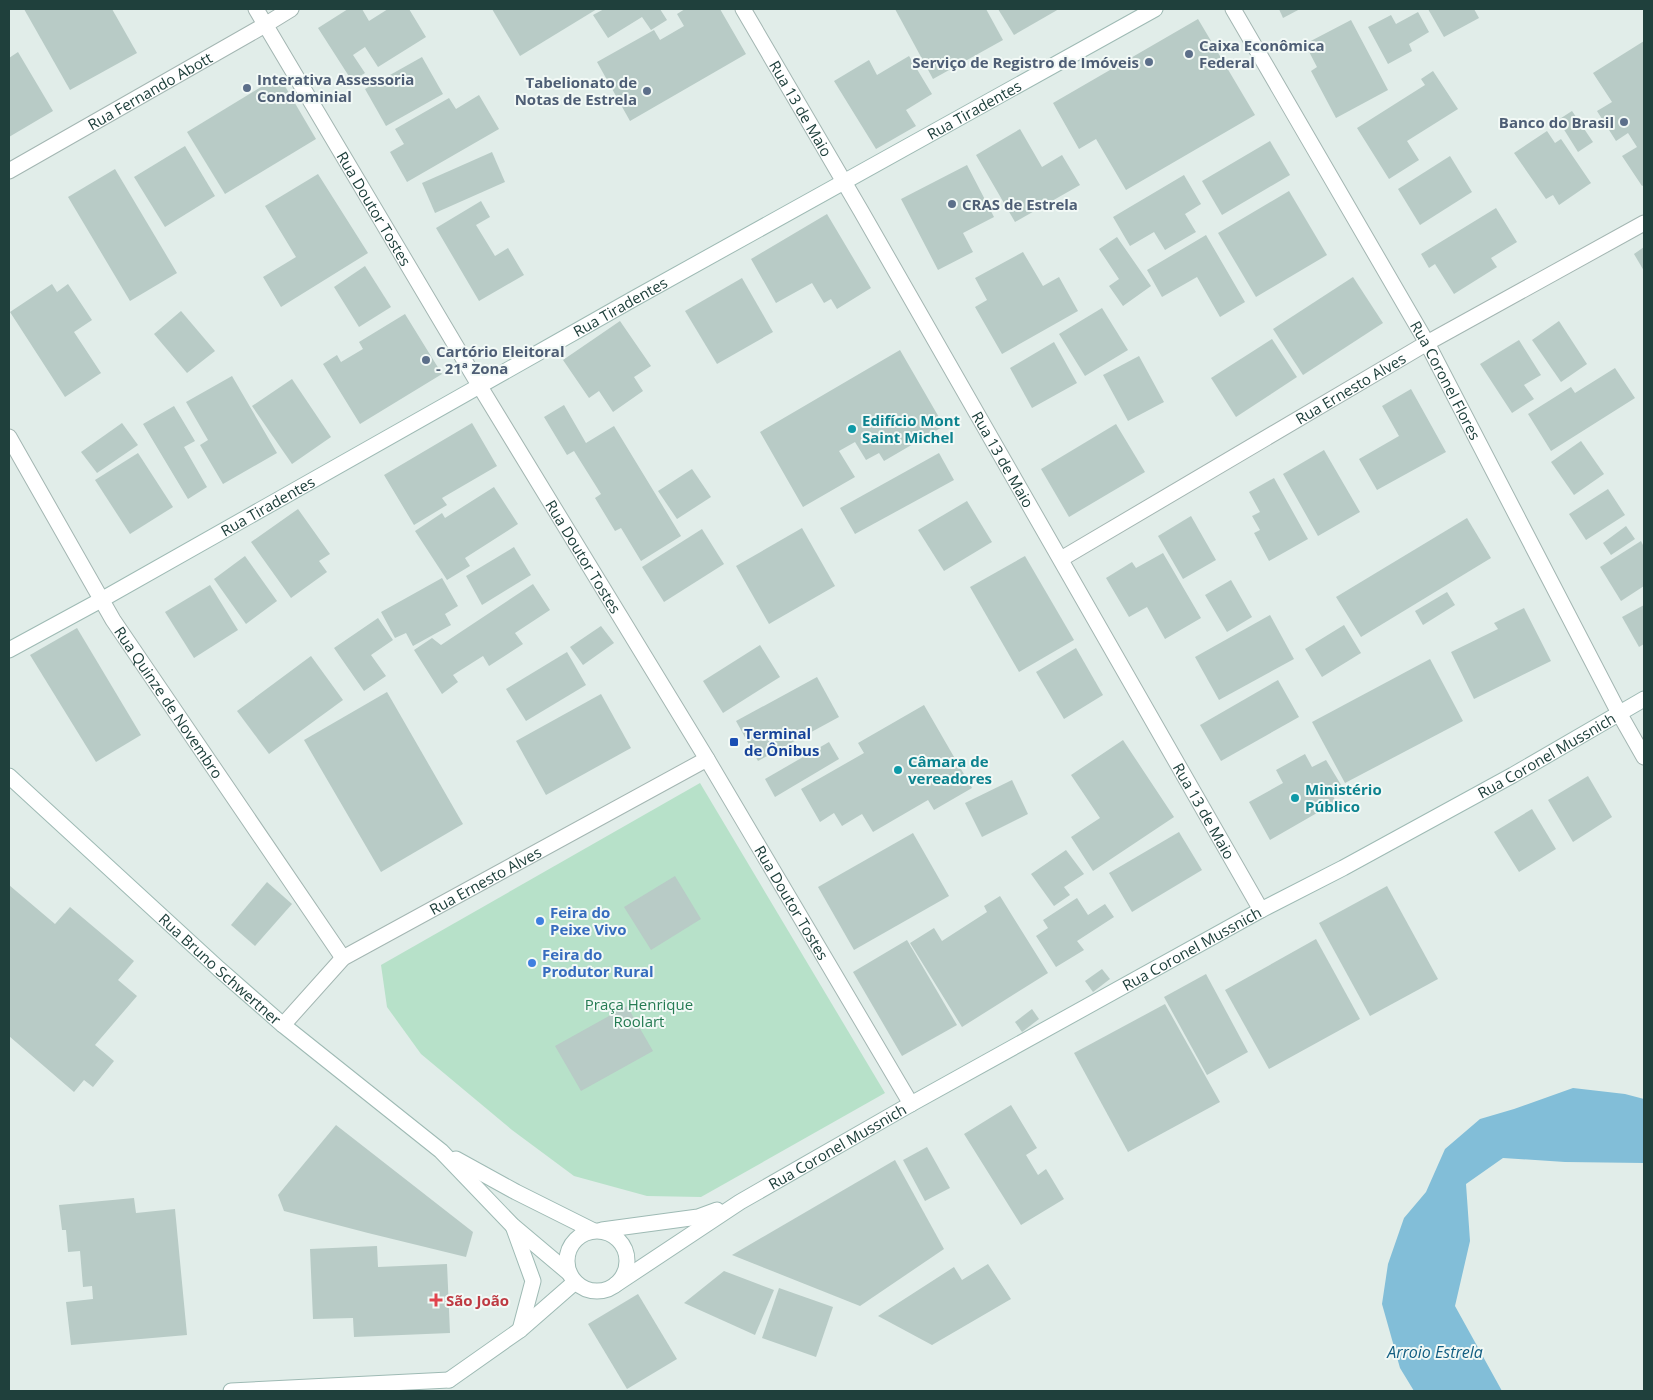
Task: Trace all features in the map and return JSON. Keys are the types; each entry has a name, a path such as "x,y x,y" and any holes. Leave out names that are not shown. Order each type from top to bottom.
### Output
{"street":[{"name":"Rua Doutor Tostes","path":"256,9 479,385 707,759 911,1104"},
{"name":"Rua Fernando Abott","path":"9,171 291,9"},
{"name":"Rua 13 de Maio","path":"743,9 1061,559 1261,910"},
{"name":"Rua Tiradentes","path":"9,650 101,600 479,385 1155,9"},
{"name":"Rua Coronel Flores","path":"1233,9 1427,343 1619,713 1644,757"},
{"name":"Rua Ernesto Alves","path":"1061,559 1427,343 1644,223"},
{"name":"Rua Quinze de Novembro","path":"9,437 101,600 343,958"},
{"name":"Rua Coronel Mussnich","path":"615,1285 740,1202 911,1104 1261,910 1343,868 1513,775 1644,699"},
{"name":"Rua Ernesto Alves","path":"283,1025 343,958 707,759"},
{"name":"Rua Bruno Schwertner","path":"9,776 219,969 283,1025 441,1151 512,1224 572,1278"},
{"name":"Rua Bruno Schwertner","path":"441,1151 516,1192 597,1230"},
{"name":"Rua Coronel Mussnich","path":"597,1230 698,1216 740,1202"},
{"path":"512,1224 533,1280 520,1330"},
{"path":"597,1230 612,1234 620,1241 626,1251 628,1262 625,1273 615,1285 606,1290 596,1291 584,1289 572,1278 566,1263 568,1250 574,1241 582,1234 597,1230"},
{"path":"231,1391 449,1385 520,1330 572,1278"}],"green space":[{"name":"Praça Henrique Roolart","path":"700,783 885,1093 701,1197 647,1196 574,1176 512,1130 421,1054 387,1007 381,965"}],"water":[{"name":"Arroio Estrela","path":"1573,1088 1625,1094 1644,1099 1644,1163 1565,1162 1503,1158 1466,1184 1470,1241 1455,1306 1502,1391 1414,1391 1400,1368 1382,1304 1388,1264 1404,1218 1426,1192 1445,1149 1480,1119"}],"building":[{"path":"24,9 112,9 137,53 70,90"},
{"path":"348,9 362,9 369,21 388,9 409,9 426,37 378,67 365,47 353,55 365,73 352,81 318,28"},
{"path":"492,9 597,9 520,56"},
{"path":"604,9 660,9 667,20 651,30 642,17 608,38 593,15"},
{"name":"Tabelionato de Notas de Estrela","path":"685,9 720,9 746,54 630,121 597,62 654,30 660,40 684,26 677,14"},
{"path":"895,9 986,9 1003,40 933,79"},
{"path":"998,9 1059,9 1014,35"},
{"path":"1279,9 1300,9 1283,18"},
{"path":"1428,9 1474,9 1479,18 1444,37"},
{"path":"1418,12 1429,32 1409,44 1412,51 1388,64 1368,27 1391,15 1396,24"},
{"path":"1198,19 1255,115 1126,190 1096,139 1079,149 1053,103"},
{"path":"1351,20 1388,90 1336,118 1311,71 1317,67 1305,44"},
{"name":"Banco do Brasil","path":"1644,41 1644,185 1642,186 1622,156 1637,147 1628,133 1616,141 1597,111 1612,102 1593,73"},
{"path":"18,52 53,111 9,137 9,58"},
{"path":"909,56 932,94 906,110 916,126 876,149 834,81 869,60 877,75"},
{"path":"422,57 443,94 386,126 365,89"},
{"path":"1433,71 1458,109 1407,141 1419,160 1389,179 1357,128 1425,85 1421,79"},
{"path":"279,76 316,139 225,194 187,132"},
{"path":"479,95 499,129 407,182 390,152 404,144 395,129 449,98 456,109"},
{"path":"1572,111 1593,142 1578,152 1558,120"},
{"path":"1020,129 1042,167 1062,155 1080,185 1015,222 976,155"},
{"path":"1547,131 1555,143 1561,139 1591,183 1559,205 1553,195 1546,199 1514,153"},
{"path":"1270,141 1290,175 1222,215 1202,181"},
{"path":"185,146 215,196 165,227 134,177"},
{"path":"492,152 505,182 435,213 422,183"},
{"path":"1450,156 1472,192 1420,225 1398,189"},
{"name":"CRAS de Estrela","path":"967,165 994,217 963,233 973,252 938,270 901,199"},
{"path":"115,169 177,273 130,301 68,197"},
{"path":"318,174 368,253 281,307 263,277 296,257 265,206"},
{"path":"1184,175 1201,204 1185,214 1196,232 1165,250 1154,232 1130,246 1113,217"},
{"path":"1289,191 1327,255 1256,297 1218,233"},
{"path":"481,201 490,217 476,225 495,256 508,248 524,275 479,301 436,228"},
{"path":"1496,208 1517,242 1491,258 1497,267 1454,294 1435,264 1429,268 1421,254"},
{"path":"827,214 871,288 837,309 831,299 824,303 812,283 776,303 751,259"},
{"path":"1206,235 1245,302 1220,317 1197,277 1162,297 1147,270"},
{"path":"1117,237 1151,286 1123,306 1109,286 1119,279 1099,249"},
{"path":"1644,247 1644,271 1634,254"},
{"path":"1023,252 1043,286 1059,277 1078,311 1002,354 975,307 987,300 975,278"},
{"path":"365,266 391,307 359,327 334,287"},
{"path":"1353,277 1383,323 1303,375 1273,329"},
{"path":"742,278 773,332 717,364 685,311"},
{"path":"52,284 57,292 68,284 92,320 74,332 101,373 65,397 10,312"},
{"path":"1102,308 1128,350 1085,376 1059,334"},
{"path":"181,311 215,351 187,373 154,334"},
{"path":"405,314 442,374 360,424 323,364 337,355 341,362 363,349 359,342"},
{"path":"620,321 651,366 634,377 643,391 613,412 599,391 589,398 563,360"},
{"path":"1559,321 1587,364 1561,382 1532,340"},
{"path":"1272,339 1297,377 1236,417 1211,378"},
{"path":"1519,340 1541,375 1524,385 1534,399 1512,413 1480,364"},
{"path":"1054,342 1077,383 1032,408 1010,368"},
{"name":"Edifício Mont Saint Michel","path":"900,350 944,426 884,461 879,453 866,460 855,442 839,451 855,477 803,507 760,432"},
{"path":"1139,356 1164,402 1128,421 1103,375"},
{"path":"1615,368 1635,398 1551,451 1528,414 1571,387 1575,393"},
{"path":"232,376 277,453 223,484 200,445 208,440 186,402"},
{"path":"292,379 331,437 292,464 252,406"},
{"path":"1411,389 1446,452 1377,490 1359,459 1399,436 1382,406"},
{"path":"564,405 586,443 614,426 681,536 641,561 621,528 615,531 595,498 601,494 574,451 567,455 544,417"},
{"path":"174,406 195,441 184,447 207,487 188,499 143,424"},
{"path":"122,423 138,445 97,473 81,452"},
{"path":"472,423 497,466 442,498 447,505 414,525 384,475"},
{"path":"1116,424 1145,472 1069,517 1041,469"},
{"path":"1581,441 1604,474 1574,495 1551,462"},
{"path":"1324,450 1360,512 1318,536 1283,474"},
{"path":"138,453 173,507 130,534 95,480"},
{"path":"939,453 954,480 855,534 840,508"},
{"path":"692,469 711,497 677,519 658,491"},
{"path":"1274,478 1308,539 1269,561 1254,533 1260,530 1252,516 1260,512 1249,492"},
{"path":"494,487 518,524 465,558 470,566 447,580 415,531 442,513 445,518"},
{"path":"1608,489 1625,515 1586,540 1569,514"},
{"path":"967,501 992,542 944,571 918,530"},
{"path":"298,509 330,554 319,561 327,572 291,598 251,542"},
{"path":"1191,516 1216,560 1183,579 1158,536"},
{"path":"1467,518 1491,558 1361,637 1336,597"},
{"path":"1626,526 1635,539 1611,555 1603,543"},
{"path":"802,528 835,586 769,624 736,566"},
{"path":"702,529 724,564 664,602 642,567"},
{"path":"1641,541 1644,547 1644,586 1621,601 1600,567"},
{"path":"514,547 531,575 482,605 466,576"},
{"path":"1163,553 1201,618 1165,639 1147,607 1129,617 1106,578 1132,562 1136,568"},
{"path":"245,556 277,601 246,624 214,579"},
{"path":"1025,556 1074,640 1019,672 970,587"},
{"path":"442,578 458,606 445,614 451,625 413,646 406,633 395,638 381,612"},
{"path":"1231,580 1252,617 1227,632 1205,595"},
{"path":"533,584 550,610 515,633 523,644 489,666 483,656 453,675 458,682 442,694 414,650 432,638 441,645"},
{"path":"210,585 238,630 194,658 165,612"},
{"path":"1447,592 1455,605 1423,625 1415,611"},
{"path":"1644,605 1644,644 1639,647 1622,617"},
{"path":"1524,608 1551,661 1474,699 1451,652 1498,629 1494,623"},
{"path":"1270,615 1294,659 1219,700 1195,657"},
{"path":"378,618 393,640 371,655 386,676 364,691 334,648"},
{"path":"1344,625 1361,653 1322,677 1305,649"},
{"path":"601,626 614,643 583,665 570,647"},
{"path":"77,628 141,735 96,762 30,655"},
{"path":"760,645 780,677 723,713 703,681"},
{"path":"1076,648 1103,695 1064,719 1036,672"},
{"path":"567,652 586,685 526,721 506,689"},
{"path":"311,656 343,700 269,754 237,711"},
{"path":"1430,659 1463,721 1345,783 1312,722"},
{"path":"817,677 839,717 758,761 736,721"},
{"path":"1278,680 1299,717 1221,761 1200,725"},
{"path":"387,692 463,824 381,872 304,740"},
{"path":"601,694 631,748 546,795 516,741"},
{"name":"Câmara de vereadores","path":"924,705 972,788 934,810 928,800 873,832 862,814 842,826 834,813 820,822 801,789 864,753 858,743"},
{"path":"1123,740 1174,817 1093,871 1071,837 1100,818 1071,775"},
{"path":"829,742 839,759 775,797 765,779"},
{"name":"Ministério Público","path":"1305,754 1312,767 1326,760 1343,788 1332,794 1336,802 1270,840 1249,802 1283,783 1276,770"},
{"path":"1588,776 1612,817 1573,842 1548,800"},
{"path":"1012,780 1028,814 982,837 965,803"},
{"path":"1532,809 1556,849 1519,872 1494,832"},
{"path":"1179,832 1202,870 1132,912 1109,873"},
{"path":"913,833 949,896 854,950 818,887"},
{"path":"1066,850 1084,874 1064,887 1070,895 1054,906 1031,874"},
{"path":"675,876 701,919 651,950 624,907"},
{"path":"267,882 292,904 255,946 231,925"},
{"path":"9,885 55,924 70,907 134,961 118,980 137,996 95,1045 114,1061 93,1087 84,1080 74,1092 9,1036"},
{"path":"1387,886 1438,979 1370,1016 1319,923"},
{"path":"1000,896 1048,973 962,1027 910,943 934,928 942,941 987,912 984,906"},
{"path":"1077,898 1088,915 1105,904 1114,917 1077,941 1084,950 1056,967 1036,936 1048,928 1043,920"},
{"path":"1316,939 1360,1019 1269,1069 1225,990"},
{"path":"907,940 957,1025 902,1056 853,972"},
{"path":"1102,969 1110,979 1093,992 1085,981"},
{"path":"1206,974 1248,1052 1207,1075 1164,997"},
{"path":"1165,1004 1220,1102 1128,1152 1074,1053"},
{"path":"627,1006 653,1051 581,1091 555,1046"},
{"path":"1032,1009 1039,1019 1022,1032 1015,1022"},
{"path":"1011,1105 1037,1148 1026,1155 1038,1175 1046,1169 1064,1199 1021,1225 964,1134"},
{"path":"336,1125 473,1232 466,1257 284,1211 278,1195"},
{"path":"927,1147 950,1188 925,1201 903,1160"},
{"path":"895,1160 944,1249 860,1306 732,1255"},
{"path":"134,1198 136,1213 175,1209 187,1335 71,1345 66,1302 93,1299 92,1286 83,1287 80,1251 68,1252 66,1230 62,1230 59,1205"},
{"path":"377,1246 378,1267 447,1264 450,1333 354,1337 353,1318 313,1319 310,1249"},
{"path":"988,1264 1011,1299 932,1345 878,1316 954,1267 962,1280"},
{"path":"724,1271 774,1290 755,1335 684,1303"},
{"path":"779,1288 833,1307 816,1357 762,1338"},
{"path":"638,1294 677,1359 627,1389 588,1324"}],"place":[{"name":"Caixa Econômica Federal","path":"1189,54"},
{"name":"Serviço de Registro de Imóveis","path":"1149,62"},
{"name":"Interativa Assessoria Condominial","path":"247,88"},
{"name":"Tabelionato de Notas de Estrela","path":"647,91"},
{"name":"Banco do Brasil","path":"1624,122"},
{"name":"CRAS de Estrela","path":"952,204"},
{"name":"Cartório Eleitoral - 21ª Zona","path":"426,360"},
{"name":"Edifício Mont Saint Michel","path":"852,429"},
{"name":"Terminal de Ônibus","path":"734,742"},
{"name":"Câmara de vereadores","path":"898,770"},
{"name":"Ministério Público","path":"1295,798"},
{"name":"Feira do Peixe Vivo","path":"540,921"},
{"name":"Feira do Produtor Rural","path":"532,963"},
{"name":"São João","path":"436,1300"}]}
